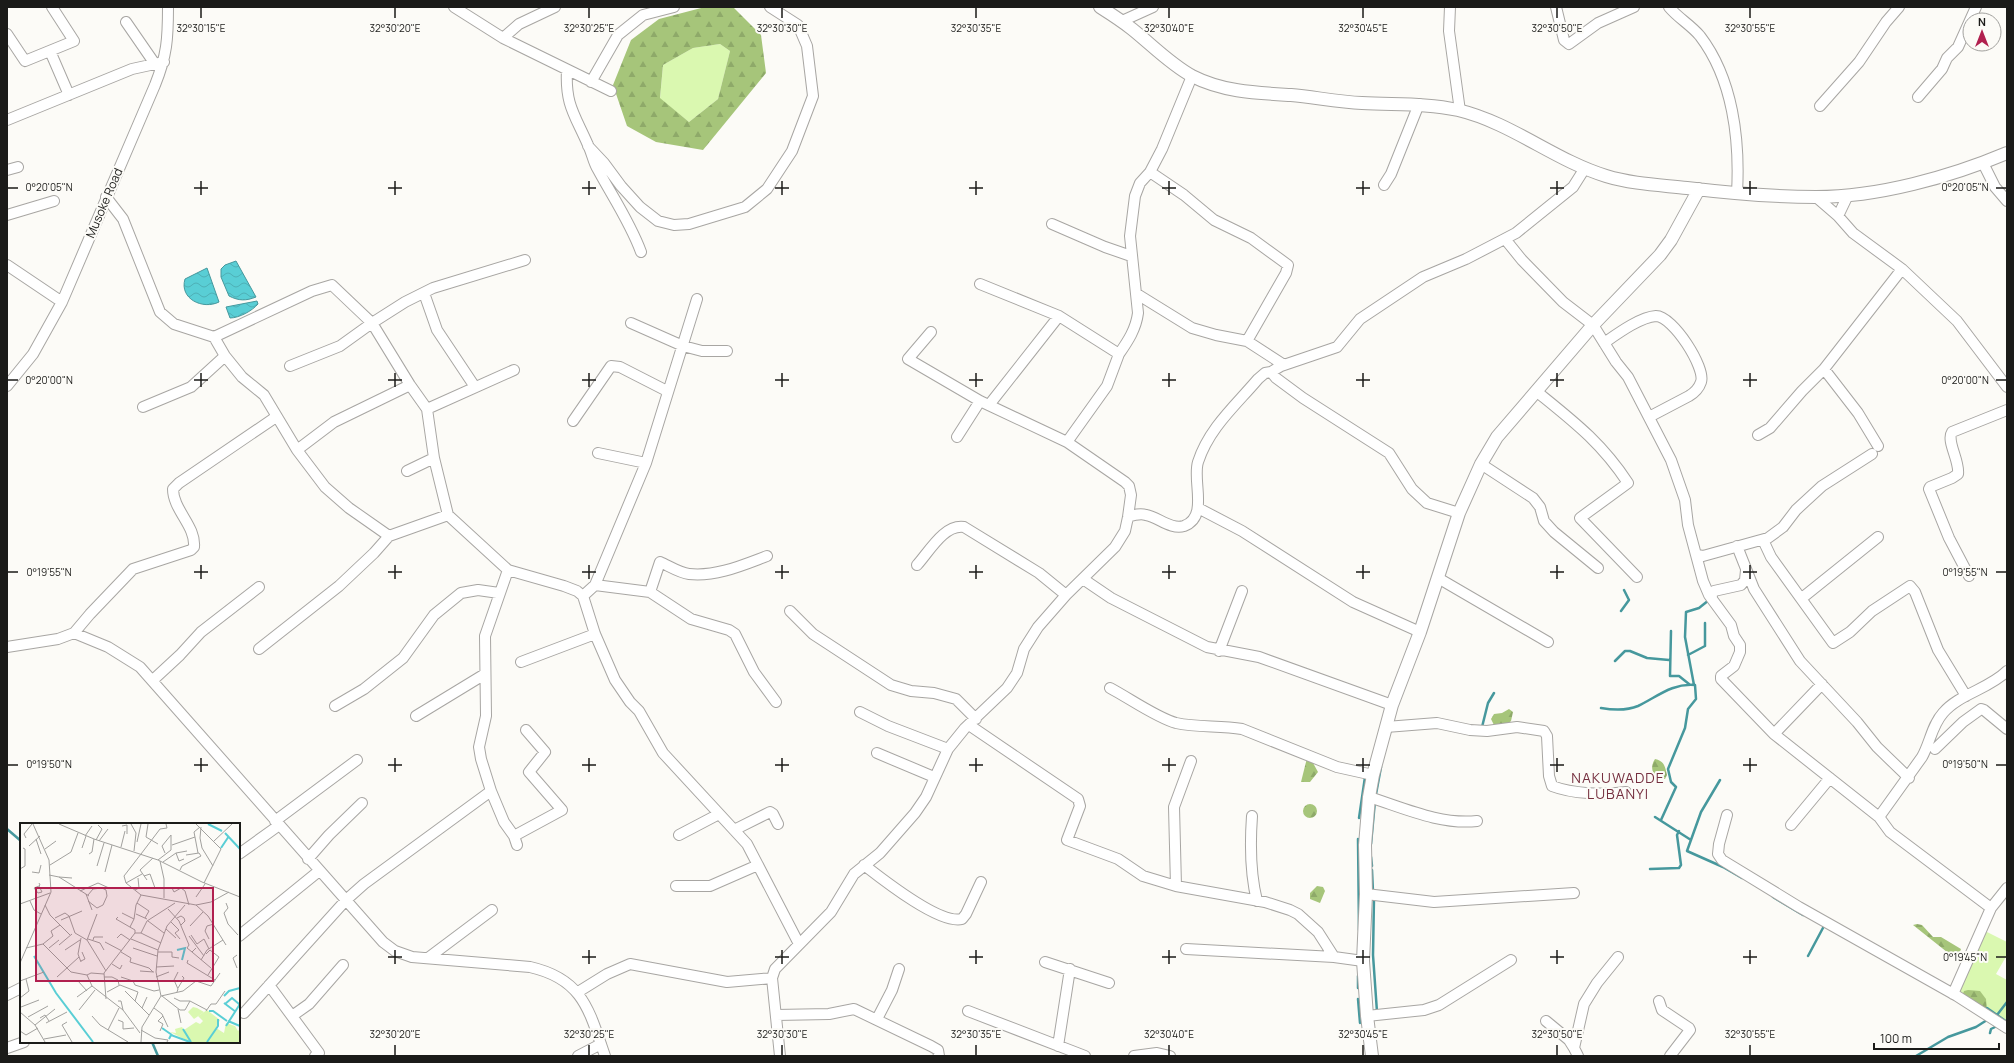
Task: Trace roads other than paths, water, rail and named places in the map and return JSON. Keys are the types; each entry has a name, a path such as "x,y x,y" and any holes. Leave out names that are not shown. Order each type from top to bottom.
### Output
{"street":[{"path":"7,34 25,61 74,42 52,7"},
{"name":"Musoke Road","path":"7,386 33,354 62,302 106,197 168,41 168,7"},
{"path":"454,7 503,38 611,91"},
{"path":"503,38 519,24 555,7"},
{"path":"591,82 618,35 643,15 674,7"},
{"path":"588,146 604,163 621,186 658,222 674,225 689,224 745,207 767,189 792,151 813,96 807,46 798,25 770,7"},
{"path":"1100,7 1122,21 1175,65 1192,76 1216,85 1257,94 1292,95 1359,103 1419,104 1460,111 1506,127 1585,168 1622,180 1737,192 1816,197 1848,195 1916,183 1983,163 2007,154"},
{"path":"1122,21 1153,7"},
{"path":"1450,7 1449,31 1460,111"},
{"path":"1556,7 1564,40 1569,44 1598,23 1634,7"},
{"path":"1669,7 1700,36 1721,72 1733,117 1738,172 1737,192"},
{"path":"1820,106 1859,62 1886,22 1899,7"},
{"path":"1918,97 1942,69 1947,58 1958,47 1976,7"},
{"path":"7,120 132,69 159,63 126,22"},
{"path":"50,51 69,95"},
{"path":"567,70 566,89 568,103 596,166 635,236 642,252"},
{"path":"1067,442 1107,386 1119,354 1137,323 1137,294 1131,256 1130,236 1133,206 1137,190 1150,172 1170,130 1192,76"},
{"path":"1384,185 1391,174 1419,104"},
{"path":"1983,163 1995,187 2007,201"},
{"path":"7,170 18,167"},
{"path":"1128,517 1147,514 1170,524 1182,527 1193,519 1198,508 1198,464 1211,434 1218,423 1258,379 1266,373 1284,365 1337,347 1360,319 1423,277 1466,259 1525,227 1573,187 1585,168"},
{"path":"1150,172 1184,195 1214,220 1251,238 1288,265 1286,273 1246,341"},
{"path":"1372,1056 1367,1016 1363,961 1366,894 1365,845 1369,797 1373,775 1392,705 1420,632 1459,513 1481,464 1497,437 1594,325 1660,255 1671,240 1699,189"},
{"path":"1838,216 1848,195"},
{"path":"106,197 123,219 160,312 174,324 214,338 242,376 264,395 276,418 297,450 325,487 349,508 389,536"},
{"path":"1816,197 1838,216 1853,233 1902,269 1957,321 2007,387"},
{"path":"7,215 54,201"},
{"path":"1052,224 1105,248 1131,256"},
{"path":"1505,239 1522,260 1563,302 1594,325 1604,343 1628,377 1670,460 1679,482 1703,581 1711,598 1731,625 1734,636 1740,645 1740,652 1734,666 1721,676 1721,679 1774,734 1879,817 1890,832 1991,908"},
{"path":"290,366 340,346 405,302 424,293 457,280 525,260"},
{"path":"7,264 62,302"},
{"path":"1758,435 1770,428 1824,369 1902,269"},
{"path":"980,284 1059,316 1119,354"},
{"path":"214,338 312,291 332,285 372,323 410,385 427,409 434,458 448,515 508,570 564,586 583,596 595,634 615,680 630,702 639,711 663,752 747,844 799,944"},
{"path":"424,293 437,330 475,387"},
{"path":"1137,294 1192,328 1205,333 1246,341 1284,365"},
{"path":"583,596 595,585 646,463 667,391 683,346 697,299"},
{"path":"957,437 984,403 1059,316"},
{"path":"1604,343 1623,330 1656,316 1662,318 1673,326 1683,339 1696,363 1702,382 1695,392 1689,396 1648,417"},
{"path":"631,324 683,346 702,351 727,351"},
{"path":"780,1056 772,978 775,970 799,944 817,929 832,912 854,874 880,853 915,813 926,797 948,749 1007,688 1017,673 1024,649 1038,627 1066,595 1115,547 1125,531 1128,517 1131,495 1129,486 1067,442 984,403 908,359 931,332"},
{"path":"142,407 191,387 226,356"},
{"path":"573,421 611,366 620,367 667,391"},
{"path":"1697,555 1703,556 1763,540 1783,527 1796,510 1822,486 1875,450 1858,412 1824,369"},
{"path":"427,409 514,370"},
{"path":"1271,372 1276,378 1303,398 1389,453 1412,489 1427,503 1459,513"},
{"path":"297,450 334,422 410,385"},
{"path":"1536,391 1587,432 1614,461 1628,483 1580,518 1637,577"},
{"path":"1969,576 1949,538 1929,489 1958,474 1958,463 1950,438 1952,432 2007,410"},
{"path":"7,647 58,639 74,633 86,618 133,569 177,555 194,547 194,539 173,498 173,489 179,483 276,418"},
{"path":"598,453 646,463"},
{"path":"407,470 434,458"},
{"path":"1481,464 1533,498 1540,507 1544,521 1554,532 1598,568"},
{"path":"1198,508 1242,531 1353,602 1420,632"},
{"path":"259,649 340,586 374,554 389,536 448,515"},
{"path":"917,565 946,533 958,526 964,527 1039,573 1066,595"},
{"path":"1802,598 1878,537"},
{"path":"1763,540 1771,557 1833,643 1850,632 1872,611 1910,586 1915,592 1938,650 1966,696"},
{"path":"1737,546 1758,597 1800,661 1877,747 1909,778"},
{"path":"650,592 660,562 688,574 693,574 733,569 768,556"},
{"path":"508,570 485,636 486,716 479,747 480,759 491,791 504,822 516,841 562,810 529,772 546,752 526,730"},
{"path":"1711,598 1714,591 1741,585 1745,580 1746,570"},
{"path":"1438,578 1548,642"},
{"path":"1083,579 1111,598 1180,632 1200,644 1218,651 1259,657 1392,705"},
{"path":"595,585 650,592 691,619 729,630 735,634 754,672 776,702"},
{"path":"153,680 176,659 201,632 259,587"},
{"path":"335,706 364,689 403,658 434,615 461,593 478,590 500,593"},
{"path":"1218,651 1242,591"},
{"path":"790,611 813,634 891,685 911,691 934,693 956,698 973,722 1078,799 1080,806 1067,840 1118,859 1143,876 1176,886 1257,900 1298,914 1318,932 1334,957"},
{"path":"74,633 129,659 153,680 319,872 383,942 395,952 404,955 428,958 530,967 548,971 578,992 589,1009 605,1056"},
{"path":"521,662 595,634"},
{"path":"1934,750 1932,732 1944,711 1966,696 1999,679 2007,671"},
{"path":"416,716 485,674"},
{"path":"1774,734 1822,684"},
{"path":"1110,688 1171,721 1190,725 1228,726 1242,729 1337,767 1373,775"},
{"path":"1879,817 1909,778 1934,750 1963,722 1981,709 2007,729"},
{"path":"860,712 888,726 948,749"},
{"path":"1386,727 1437,723 1470,730 1487,731 1517,727 1544,731 1547,736 1549,776 1552,786 1559,789 1589,792 1626,792"},
{"path":"878,753 934,777"},
{"path":"240,853 357,760"},
{"path":"1176,886 1174,807 1191,761"},
{"path":"1791,825 1830,778"},
{"path":"244,1013 346,900 383,870 491,791"},
{"path":"1369,797 1440,819 1460,823 1477,821"},
{"path":"308,859 362,803"},
{"path":"734,830 770,812 774,814 778,824"},
{"path":"679,835 719,814"},
{"path":"1727,815 1719,844 1718,854 1722,860 1799,907 1953,994 2007,1028"},
{"path":"1252,816 1251,864 1257,900"},
{"path":"676,886 710,886 758,865"},
{"path":"864,865 890,886 919,905 951,919 962,919 966,914 981,882"},
{"path":"240,935 319,872"},
{"path":"1953,994 1991,908 2007,888"},
{"path":"1366,894 1385,895 1419,901 1440,902 1574,893"},
{"path":"428,958 492,910"},
{"path":"1186,949 1334,957 1363,961"},
{"path":"1576,1052 1584,1004 1596,983 1618,957"},
{"path":"1367,1016 1424,1010 1439,1005 1511,960"},
{"path":"1045,962 1109,983"},
{"path":"578,992 607,974 630,964 699,975 728,982 772,978"},
{"path":"292,1016 309,1004 343,966"},
{"path":"877,1020 892,990 898,969"},
{"path":"1058,1046 1070,969"},
{"path":"269,985 319,1053 315,1056"},
{"path":"7,995 20,988"},
{"path":"1659,1002 1662,1010 1690,1028 1670,1056"},
{"path":"776,1015 829,1014 854,1008 931,1046 938,1050 939,1056"},
{"path":"968,1011 1085,1056"},
{"path":"1546,1021 1569,1040 1576,1052"},
{"path":"7,1048 21,1043"},
{"path":"578,1056 601,1044"},
{"path":"1134,1056 1158,1053 1170,1056"}],"water":[{"path":"236,261 256,297 242,300 229,296 221,277 221,269 225,265"},
{"path":"207,268 219,302 206,305 200,304 189,297 184,286 185,279"},
{"path":"257,301 258,304 249,312 230,318 226,307"}],"waterway":[{"path":"1621,611 1629,600 1624,590"},
{"path":"1694,685 1685,637 1686,612 1699,608 1709,600"},
{"path":"1688,655 1705,646 1705,623"},
{"path":"1671,631 1670,676 1679,676 1689,684"},
{"path":"1615,661 1625,651 1630,651 1647,658 1669,660"},
{"path":"1601,708 1620,710 1629,709 1638,706 1672,688 1695,685 1696,699 1688,709 1685,728 1668,769 1671,782 1676,787 1661,820"},
{"path":"1482,727 1488,703 1494,693"},
{"path":"1376,794 1381,767"},
{"path":"1359,818 1365,777"},
{"path":"1720,780 1701,812 1687,851 1723,867 1742,878"},
{"path":"1371,844 1375,801"},
{"path":"1655,817 1691,840"},
{"path":"7,829 20,840"},
{"path":"1650,869 1679,868 1681,865 1677,835 1679,831"},
{"path":"1358,839 1359,930"},
{"path":"1371,857 1372,866"},
{"path":"1372,870 1373,892"},
{"path":"1773,897 1803,915"},
{"path":"1374,898 1373,955 1377,1012"},
{"path":"1808,956 1824,926"},
{"path":"1358,976 1358,988"},
{"path":"1358,999 1360,1023"},
{"path":"1997,1015 2007,1002"},
{"path":"1987,1008 2007,1022"},
{"path":"1916,1056 1948,1037 1976,1027 1987,1020"},
{"path":"1990,1033 1991,1029 1997,1026"},
{"path":"152,1043 158,1056"}],"district":[{"name":"NAKUWADDE LUBANYI","path":"1618,786"}]}
